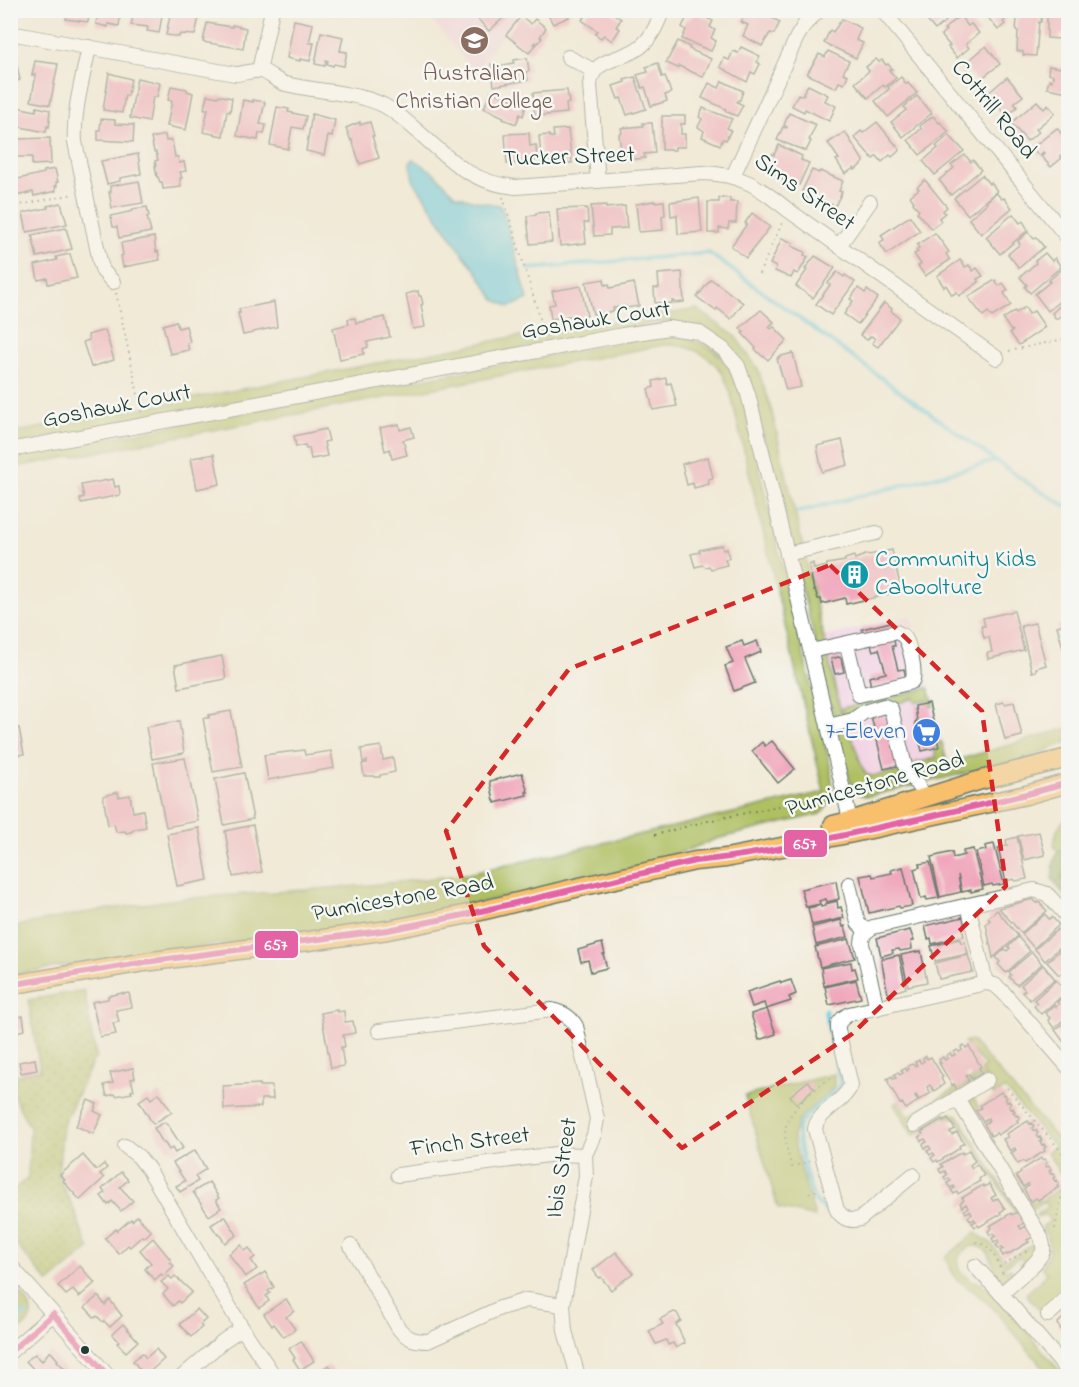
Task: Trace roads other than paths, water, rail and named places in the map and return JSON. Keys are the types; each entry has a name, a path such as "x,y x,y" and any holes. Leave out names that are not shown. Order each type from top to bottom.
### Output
{"main road":[{"name":"Pumicestone Road","path":"852,827 925,797 1068,758"},
{"name":"Pumicestone Road","path":"10,985 145,962 388,930 464,915 695,861 720,850 1026,795 1068,783"}],"street":[{"path":"10,33 242,74 259,70 272,10"},
{"path":"598,181 591,77 602,64 640,48 655,29 663,10"},
{"name":"Sims Street","path":"819,10 805,24 797,37 733,176 761,189 839,246 1003,354"},
{"name":"Cottrill Road","path":"882,10 1068,238"},
{"path":"88,47 76,111 75,142 103,271 113,282"},
{"path":"568,57 594,71"},
{"name":"Tucker Street","path":"259,70 285,84 368,99 385,106 471,175 501,186 516,188 702,173 733,176"},
{"path":"839,246 870,202"},
{"name":"Goshawk Court","path":"10,450 623,335 669,328 698,332 723,349 738,366 748,394 852,827"},
{"path":"787,554 876,533"},
{"path":"811,651 896,632 906,638 914,667 914,677 908,683 859,695 848,649 846,646 838,645"},
{"path":"828,726 853,720 864,712 884,706 891,709 905,766 925,797"},
{"path":"849,884 858,923 866,932"},
{"path":"877,1008 862,944 862,936 873,927 1034,890 1047,894 1068,917"},
{"path":"968,905 986,983"},
{"path":"913,1175 860,1219 853,1221 845,1219 837,1210 816,1136 815,1124 848,1092 851,1085 838,1030 838,1024 843,1018 849,1014 986,983 995,985 1003,992 1068,1067"},
{"name":"Ibis Street","path":"379,1031 552,1010 568,1016 576,1026 597,1119 594,1135 585,1155 586,1176 563,1305 565,1331 578,1377"},
{"path":"914,1125 987,1080"},
{"path":"957,1098 1043,1243 1042,1252 1036,1262 1006,1289"},
{"path":"125,1146 150,1170 242,1328 274,1377"},
{"name":"Finch Street","path":"398,1175 556,1154 585,1155"},
{"path":"351,1246 406,1338 428,1341 501,1308 527,1300 563,1305"},
{"path":"10,1265 108,1377"},
{"path":"975,1266 1006,1289 1068,1375"},
{"path":"1048,1315 1068,1297"},
{"path":"10,1352 53,1314"},
{"path":"183,1377 223,1341 242,1328"}],"water":[{"path":"414,159 433,172 456,195 499,205 503,211 528,299 510,307 495,300 413,180 410,162"}],"waterway":[{"path":"528,269 709,253 996,461 1068,507"},
{"path":"798,512 995,461"},
{"path":"825,1010 840,1081 839,1087 806,1117 799,1126 798,1132 803,1162 814,1198 827,1212"},
{"path":"10,1325 26,1313"}],"place":[{"name":"Australian Christian College","path":"474,41"},
{"name":"Community Kids Caboolture","path":"854,574"},
{"name":"7-Eleven","path":"927,732"}]}
